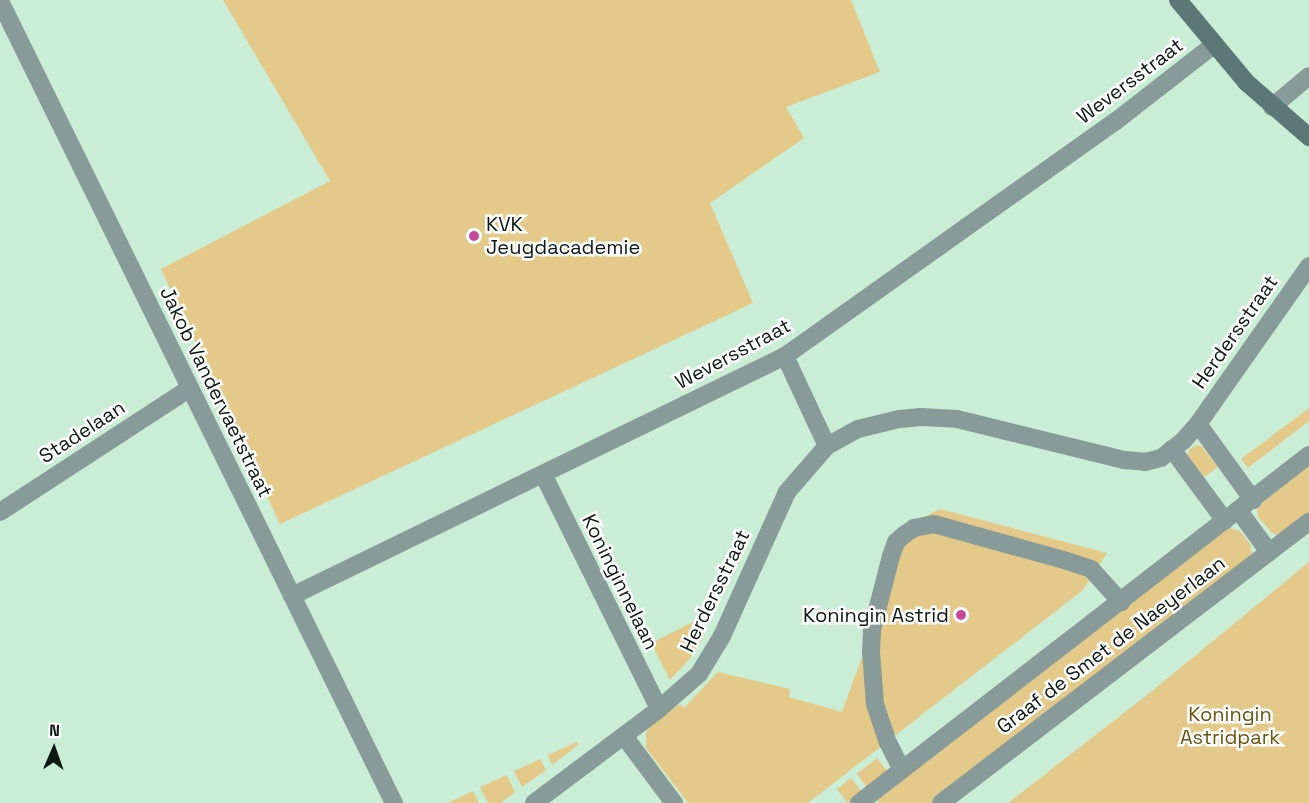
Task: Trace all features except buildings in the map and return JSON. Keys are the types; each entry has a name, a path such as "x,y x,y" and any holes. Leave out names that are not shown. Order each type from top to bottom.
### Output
{"street":[{"path":"1178,0 1246,82 1309,137"},
{"name":"Jakob Vandervaetstraat","path":"0,1 394,803"},
{"name":"Weversstraat","path":"292,596 785,356 1116,121 1215,44"},
{"path":"1272,107 1309,76"},
{"name":"Herdersstraat","path":"534,803 659,709 699,674 722,636 787,492 827,446 858,429 899,419 921,417 957,419 1124,460 1145,462 1161,458 1198,424 1309,267"},
{"path":"785,356 827,446"},
{"name":"Stadelaan","path":"0,512 189,389"},
{"path":"1198,424 1239,511"},
{"path":"1173,449 1239,511 1269,552"},
{"name":"Graaf de Smet de Naeyerlaan","path":"859,803 1309,455"},
{"name":"Koninginnelaan","path":"543,474 659,709"},
{"name":"Graaf de Smet de Naeyerlaan","path":"941,803 1309,522"},
{"name":"Graaf de Smet de Naeyerlaan","path":"902,770 888,743 875,704 871,651 873,626 891,556 896,542 904,535 914,528 934,524 1067,561 1090,569 1121,602"},
{"path":"624,736 674,803"}],"green space":[{"name":"KVK Jeugdacademie","path":"223,0 851,0 880,72 786,107 804,138 710,203 753,303 280,524 161,269 330,181"},
{"path":"1309,408 1309,421 1248,468 1241,459"},
{"path":"1198,445 1218,467 1204,477 1188,456 1189,449"},
{"path":"1309,465 1309,514 1279,535 1272,533 1258,517 1257,507"},
{"path":"940,509 1107,553 1083,590 808,803 688,803 646,748 646,732 650,726 680,704 684,708 718,672 790,689 789,697 842,712 877,615 893,555 920,519"},
{"path":"1228,528 1240,531 1250,544 1252,555 933,803 879,803 875,798"},
{"name":"Koningin Astridpark","path":"1309,562 1309,803 1008,803 1152,691"},
{"path":"697,620 706,627 702,640 688,661 670,680 651,643"},
{"path":"577,742 578,745 552,765 548,755"},
{"path":"877,758 888,772 868,788 857,774"},
{"path":"540,759 546,770 522,787 514,771"},
{"path":"507,775 515,792 501,803 488,803 480,787"},
{"path":"851,778 862,792 848,803 837,789"},
{"path":"473,791 479,803 448,803"}],"place":[{"name":"KVK Jeugdacademie","path":"474,236"},
{"name":"Koningin Astrid","path":"961,615"}]}
